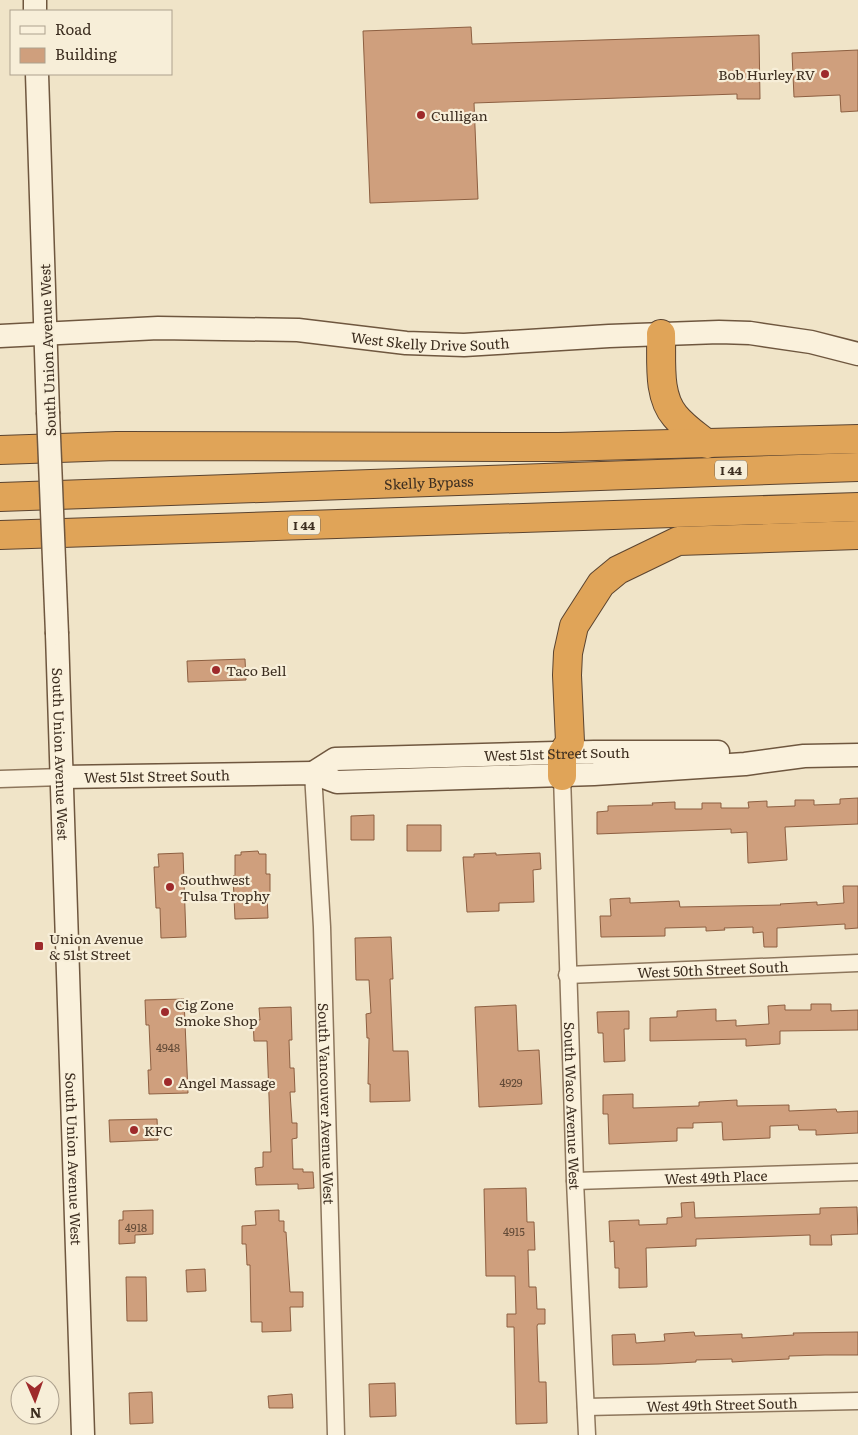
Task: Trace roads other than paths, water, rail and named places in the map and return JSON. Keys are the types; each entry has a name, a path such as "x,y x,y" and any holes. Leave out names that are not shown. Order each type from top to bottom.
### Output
{"highway":[{"path":"661,334 663,392 668,406 674,416 707,444"},
{"path":"0,450 117,446 559,447 858,438"},
{"name":"Skelly Bypass","path":"0,498 247,490 604,474 858,467"},
{"name":"I 44","path":"0,535 858,507"},
{"path":"562,764 570,742 567,675 568,653 574,626 601,584 618,570 678,541 858,535"}],"street":[{"name":"South Union Avenue West","path":"37,75 83,1435"},
{"name":"West Skelly Drive South","path":"0,336 158,328 298,330 406,343 464,344 718,332 765,334 811,342 858,354"},
{"name":"West 51st Street South","path":"0,779 314,773 337,782 562,764 745,764 804,756 858,755"},
{"name":"South Waco Avenue West","path":"562,764 567,975 587,1435"},
{"name":"South Vancouver Avenue West","path":"314,773 322,927 336,1435"},
{"name":"West 50th Street South","path":"567,975 858,963"},
{"name":"West 49th Place","path":"575,1181 858,1172"},
{"name":"West 49th Street South","path":"586,1407 858,1401"}],"place":[{"name":"Bob Hurley RV","path":"825,74"},
{"name":"Culligan","path":"421,115"},
{"name":"Taco Bell","path":"216,670"},
{"name":"Southwest Tulsa Trophy","path":"170,887"},
{"name":"Union Avenue & 51st Street","path":"39,946"},
{"name":"Cig Zone Smoke Shop","path":"165,1012"},
{"name":"Angel Massage","path":"168,1082"},
{"name":"KFC","path":"134,1130"}]}
